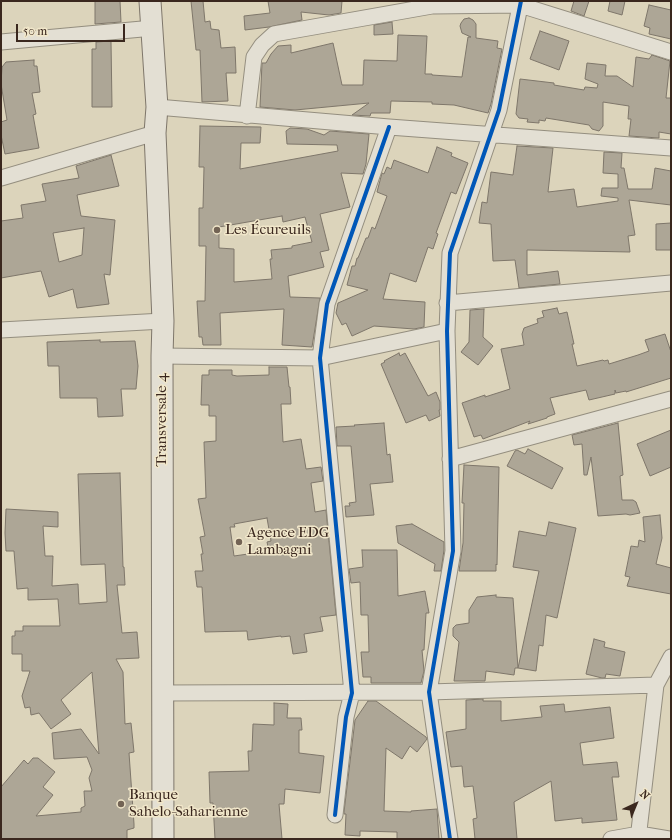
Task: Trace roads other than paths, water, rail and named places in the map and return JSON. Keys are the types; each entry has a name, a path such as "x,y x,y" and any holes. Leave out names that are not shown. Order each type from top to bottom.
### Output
{"main road":[{"name":"Transversale 4","path":"150,1 153,28 157,107 155,133 163,321 163,839"}],"street":[{"path":"450,839 429,692 453,551 447,331 450,253 499,110 520,3"},
{"path":"247,116 254,57 262,45 274,34 432,6 520,3 671,52"},
{"path":"1,42 153,28"},
{"path":"157,107 247,116 671,148"},
{"path":"335,815 346,717 352,692 320,358 327,304 389,127"},
{"path":"1,178 155,133"},
{"path":"448,303 671,283"},
{"path":"1,330 163,321"},
{"path":"162,356 320,358 447,331"},
{"path":"450,459 671,399"},
{"path":"638,837 656,685 671,657"},
{"path":"162,693 429,692 656,685"},
{"path":"611,839 638,837 669,839"}],"place":[{"name":"Les Écureuils","path":"217,230"},
{"name":"Agence EDG Lambagni","path":"239,542"},
{"name":"Banque Sahelo-Saharienne","path":"121,804"}]}
